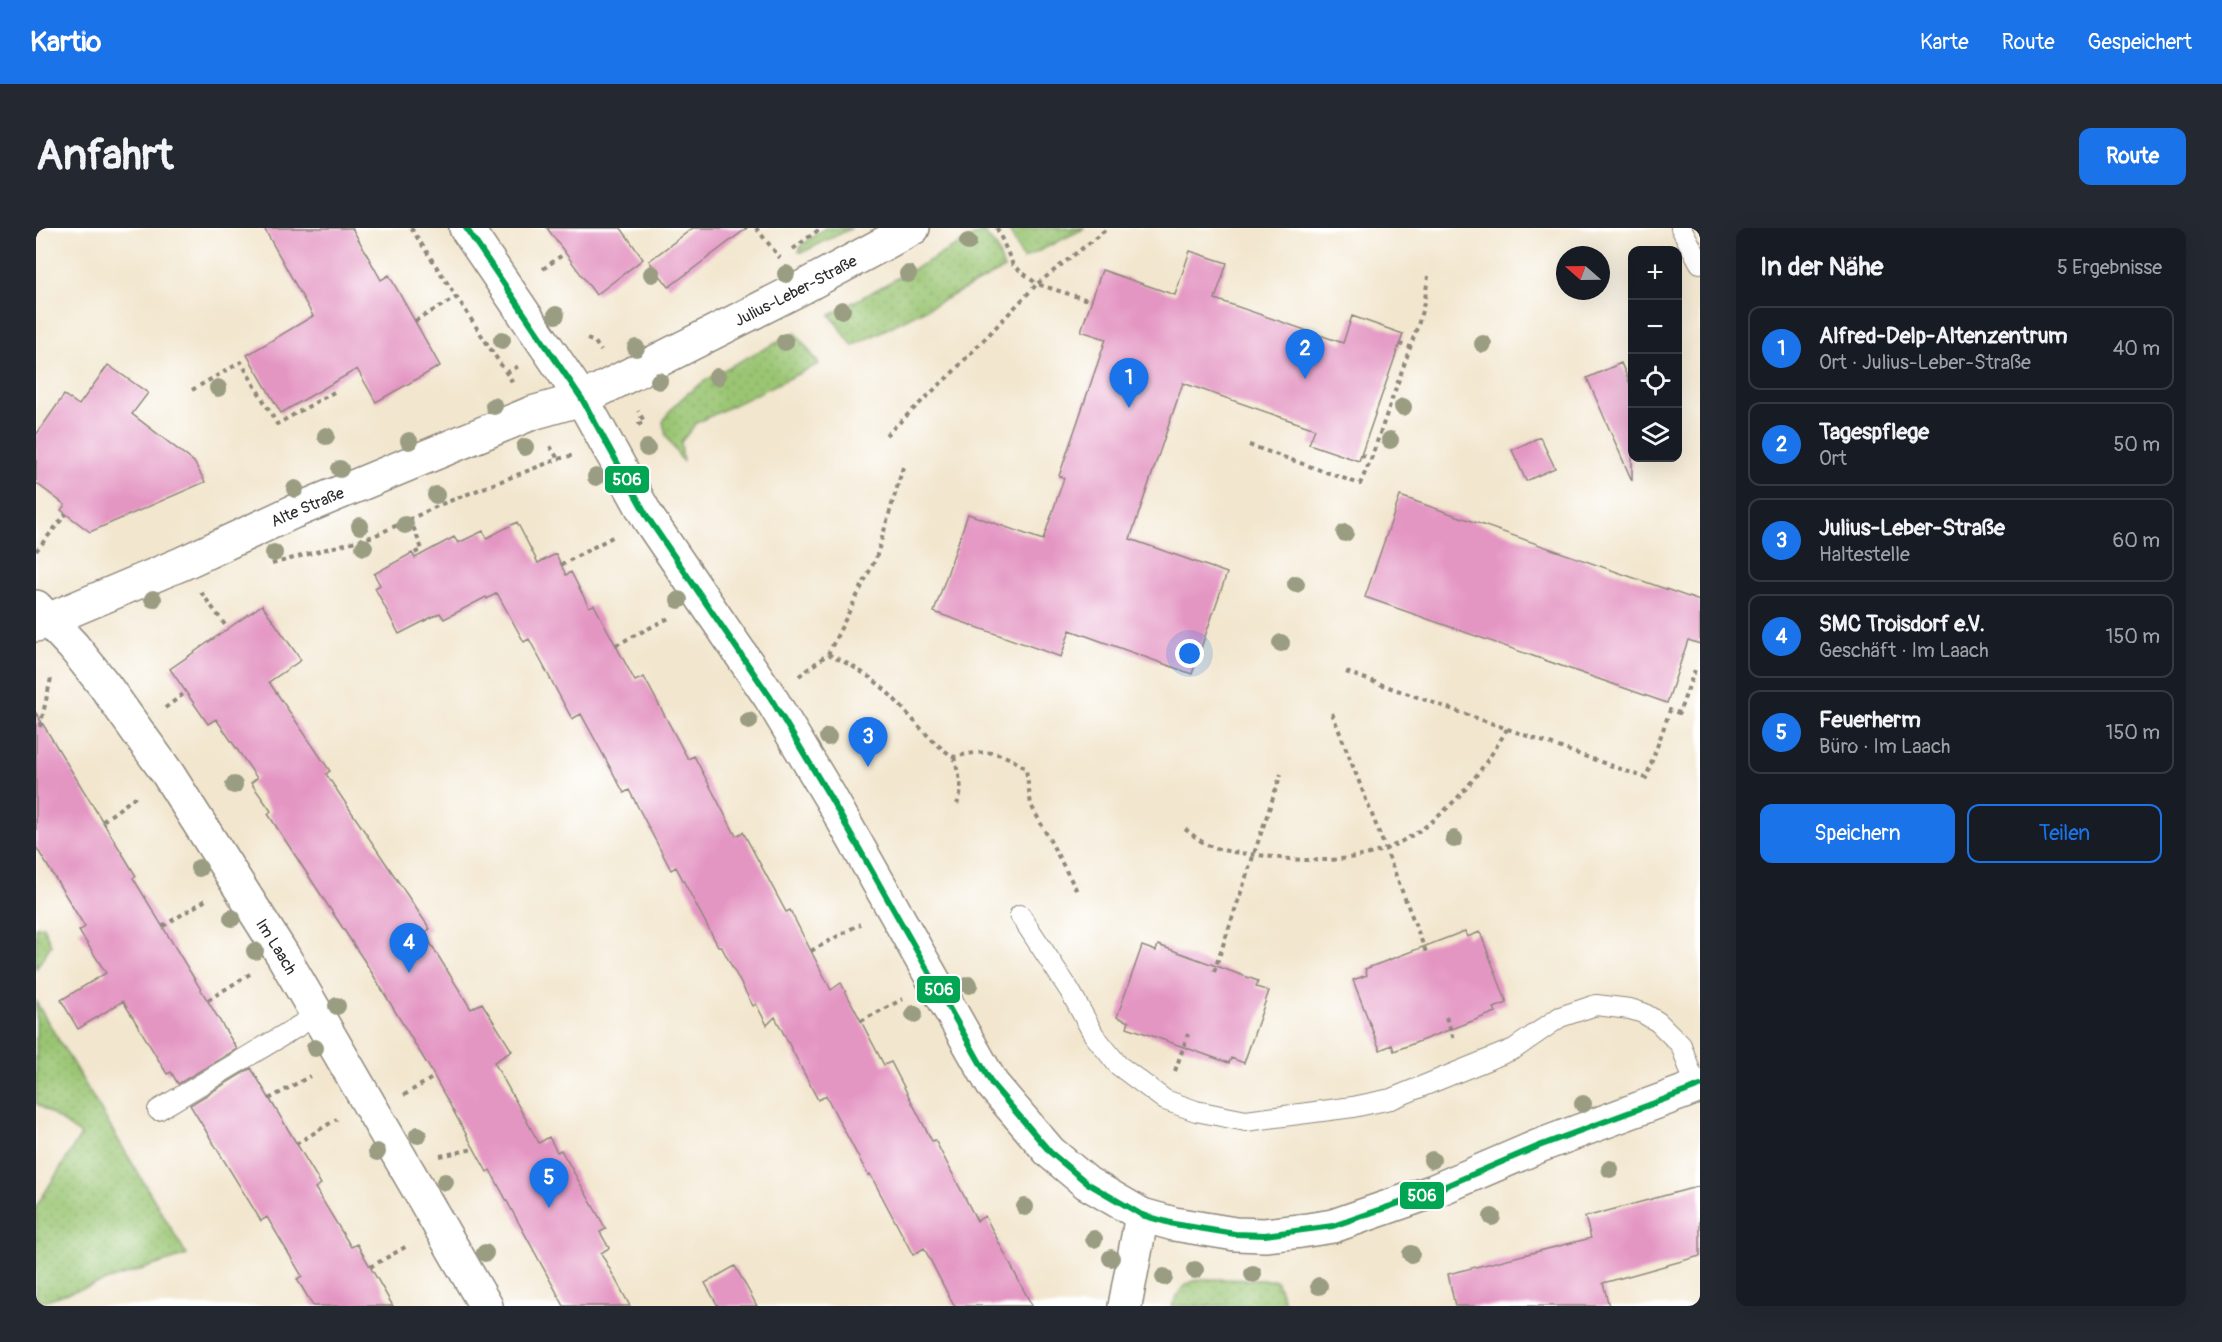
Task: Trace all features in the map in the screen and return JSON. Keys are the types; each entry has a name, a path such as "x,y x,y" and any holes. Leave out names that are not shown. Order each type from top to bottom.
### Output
{"street":[{"path":"466,228 582,399 648,518 770,698 893,906 992,1084 1050,1152 1087,1183 1142,1215 1203,1229 1235,1234 1265,1235 1333,1226 1434,1191 1539,1146 1698,1086"},
{"name":"Julius-Leber-Straße","path":"582,399 803,287 913,228"},
{"name":"Alte Straße","path":"39,618 181,564 293,512 532,413 582,399"},
{"name":"Im Laach","path":"39,618 73,646 105,686 168,774 282,954 486,1306"},
{"path":"1125,1306 1142,1215"}],"lane":[{"path":"1681,228 1700,263"},
{"path":"1020,915 1070,991 1094,1035 1118,1065 1165,1100 1196,1111 1246,1121 1353,1107 1392,1099 1514,1049 1560,1017 1596,1005 1643,1012 1658,1022 1681,1045 1698,1086"},
{"path":"158,1110 317,1015"}],"path":[{"path":"411,228 506,373"},
{"path":"780,258 821,228"},
{"path":"997,228 1013,265 1037,284 1091,301"},
{"path":"886,435 953,372 1037,284 1108,228"},
{"path":"543,269 565,253"},
{"path":"1249,446 1360,484 1410,347 1425,299 1428,276"},
{"path":"415,321 457,297"},
{"path":"1399,344 1410,347"},
{"path":"192,390 241,362 277,424 334,392"},
{"path":"267,566 374,536 410,519 558,459 571,457 606,441"},
{"path":"1361,455 1371,459"},
{"path":"770,698 828,654 876,558 904,464"},
{"path":"36,551 66,514"},
{"path":"561,565 648,518"},
{"path":"410,519 422,549 413,554"},
{"path":"192,596 210,588"},
{"path":"201,592 228,629"},
{"path":"616,645 704,600"},
{"path":"40,726 52,674 73,646"},
{"path":"828,654 853,665 885,690 942,748 954,757 962,794 957,804"},
{"path":"1346,672 1646,778 1670,710 1679,713 1696,667"},
{"path":"1332,713 1426,952"},
{"path":"1185,829 1205,843 1225,850 1276,857 1355,857 1384,849 1403,840 1431,820 1467,788 1488,762 1508,729"},
{"path":"954,757 990,751 1015,760 1026,769 1031,805 1077,891"},
{"path":"103,821 168,774"},
{"path":"1214,972 1281,774"},
{"path":"163,926 236,882"},
{"path":"811,951 893,906"},
{"path":"208,1000 282,954"},
{"path":"861,1021 935,982"},
{"path":"1165,1100 1188,1034"},
{"path":"269,1099 343,1057"},
{"path":"296,1144 368,1100"},
{"path":"370,1267 441,1226"}],"green space":[{"path":"825,228 852,228 799,252 801,246"},
{"path":"1008,228 1085,228 1023,259"},
{"path":"983,231 997,248 1004,269 853,346 830,315"},
{"path":"796,333 819,364 696,423 681,442 683,462 666,436 663,422 672,408 703,382"},
{"path":"43,926 51,945 36,969 36,927"},
{"path":"36,1002 187,1255 40,1302 36,1299 36,1207 81,1135 36,1103"},
{"path":"1203,1279 1276,1280 1286,1306 1172,1306 1184,1287"}],"building":[{"path":"264,228 352,228 381,280 389,275 440,366 376,402 357,369 281,413 247,355 313,316"},
{"path":"547,228 621,228 643,259 596,295"},
{"path":"693,228 747,228 669,287 649,261"},
{"path":"1190,251 1227,263 1215,299 1343,343 1352,316 1403,334 1359,461 1309,444 1315,429 1183,383 1130,539 1227,573 1192,674 1070,630 1061,657 934,612 968,514 1043,540 1064,478 1059,476 1106,339 1081,331 1102,270 1175,295"},
{"path":"1621,363 1628,379 1628,462 1632,462 1632,481 1587,378"},
{"path":"108,365 148,393 132,414 194,462 205,482 90,532 61,510 65,505 36,483 36,435 64,395 79,405"},
{"path":"1540,437 1555,468 1526,481 1512,450"},
{"path":"1400,496 1700,601 1700,644 1688,640 1667,703 1365,597"},
{"path":"517,522 538,563 556,554 566,575 571,572 589,607 594,605 635,681 644,677 688,759 694,756 736,836 743,832 786,912 790,910 831,990 841,983 884,1065 891,1062 977,1221 985,1216 1032,1306 954,1306 924,1248 913,1255 826,1096 818,1100 775,1017 767,1025 756,1004 753,1006 676,867 671,870 629,790 624,793 581,714 572,719 529,639 524,642 497,593 444,619 440,613 399,634 375,588 380,585 374,574 412,553 415,558 454,537 458,543 483,531 487,538"},
{"path":"262,605 301,660 269,682 330,771 326,774 430,929 424,933 471,1009 482,1003 512,1051 494,1062 539,1143 549,1137 557,1152 561,1150 606,1229 600,1232 609,1248 601,1253 630,1306 564,1306 490,1170 487,1172 429,1067 367,965 268,814 271,811 251,783 257,778 216,719 208,724 170,669"},
{"path":"36,713 136,876 133,878 237,1049 178,1084 171,1072 167,1074 123,1001 78,1029 61,1000 106,973 79,931 85,927 36,847"},
{"path":"1465,931 1467,937 1480,932 1507,1003 1494,1008 1496,1012 1394,1051 1392,1045 1380,1050 1353,980 1367,975 1365,969"},
{"path":"1158,945 1258,981 1256,987 1269,991 1244,1063 1231,1058 1229,1063 1127,1027 1129,1022 1117,1017 1142,946 1156,951"},
{"path":"251,1068 321,1184 315,1188 351,1247 357,1244 393,1306 313,1306 297,1279 302,1276 267,1217 261,1221 190,1105"},
{"path":"1700,1186 1700,1256 1603,1283 1609,1306 1455,1306 1448,1274 1591,1238 1585,1217"},
{"path":"735,1266 757,1306 718,1306 705,1283"}],"transit line":[{"name":"506","path":"466,228 582,399 648,518 770,697 830,797 992,1084 1050,1152 1087,1183 1142,1215 1174,1224 1235,1234 1265,1235 1333,1226 1434,1191 1539,1146 1700,1086"}],"place":[{"name":"Tagespflege","path":"1305,379"},
{"name":"Alfred-Delp-Altenzentrum","path":"1129,408"},
{"name":"Julius-Leber-Straße","path":"868,767"},
{"name":"SMC Troisdorf e.V.","path":"409,973"},
{"name":"Feuerherm","path":"549,1208"}]}
